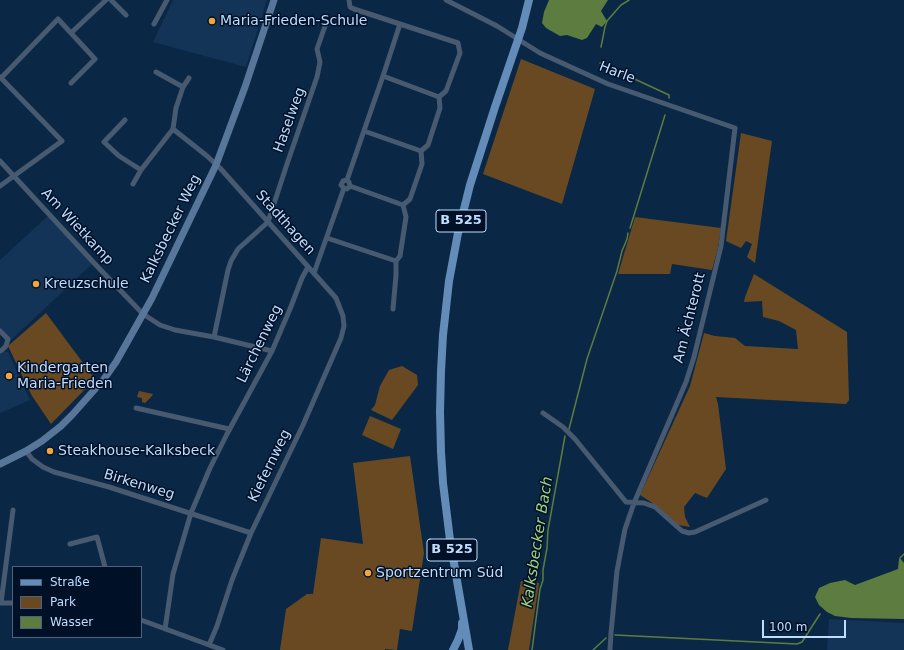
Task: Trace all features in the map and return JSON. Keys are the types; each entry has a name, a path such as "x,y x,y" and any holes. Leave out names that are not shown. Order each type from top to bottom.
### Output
{"main road":[{"name":"B 525","path":"469,650 450,540 442,467 440,391 444,324 449,280 470,185 481,146 522,28 529,0"},
{"path":"453,650 462,629 463,617"}],"street":[{"path":"70,33 106,0"},
{"path":"111,0 126,15"},
{"path":"154,24 168,0"},
{"name":"Kalksbecker Weg","path":"0,464 26,451 54,432 90,395 116,362 143,314 216,165 246,87 274,0"},
{"path":"350,0 350,6 354,9 458,43 460,53 453,74 446,91 439,97"},
{"name":"Harle","path":"446,0 497,26 540,53 608,84 735,128"},
{"path":"0,186 62,141 0,77 58,19 95,59 70,83"},
{"path":"400,24 384,76 347,180 342,183 342,187 347,187 403,205"},
{"name":"Haselweg","path":"268,222 318,77 320,62 318,49 325,26"},
{"path":"156,72 183,87"},
{"path":"384,76 439,97"},
{"path":"133,184 141,170 173,129 176,108 183,87 189,78"},
{"path":"421,151 428,145 434,129 440,108 439,97"},
{"path":"125,120 104,142 119,156 141,170"},
{"name":"Am Ächterott","path":"610,650 617,571 625,529 634,503 686,382 694,357 721,246 735,128"},
{"name":"Stadthagen","path":"173,129 216,165 336,298"},
{"path":"364,131 421,151"},
{"path":"403,205 410,199 422,164 421,151"},
{"name":"Am Wietkamp","path":"0,161 143,314 160,325 175,330 214,337 272,351"},
{"path":"314,273 347,187"},
{"path":"393,309 396,261 400,256 406,217 403,205"},
{"path":"214,337 231,261 238,249 268,222"},
{"path":"327,238 396,261"},
{"name":"Lärchenweg","path":"165,629 173,574 191,513 210,468 229,429 272,351 308,267"},
{"name":"Kiefernweg","path":"209,645 250,533 306,418 341,338 344,326 343,316 336,298"},
{"path":"0,331 8,339 6,346 0,350"},
{"path":"136,408 229,429"},
{"path":"543,413 563,427 575,439 626,502 655,507 682,531 689,533 695,532 766,500"},
{"name":"Birkenweg","path":"26,451 32,459 43,467 54,472 109,487 250,533"},
{"path":"12,603 1,603 13,510"},
{"path":"70,544 96,537 105,566"},
{"path":"142,620 223,650"}],"shaded area":[{"name":"Maria-Frieden-Schule","path":"173,0 267,0 246,67 153,42"},
{"name":"Kreuzschule","path":"49,215 92,264 10,341 0,330 0,260"},
{"name":"Kindergarten Maria-Frieden","path":"8,352 30,400 0,413 0,353"},
{"path":"829,619 904,623 904,650 827,650"}],"green space":[{"path":"521,59 595,89 562,204 483,174"},
{"path":"741,133 772,141 755,263 747,257 752,244 746,241 741,248 726,241"},
{"path":"635,217 721,228 718,248 712,270 672,264 670,274 618,274"},
{"path":"754,274 847,332 849,400 846,404 716,397 726,469 707,498 695,493 684,507 685,517 690,527 673,524 651,502 640,495 690,386 704,333 715,336 735,338 745,346 798,349 796,330 779,321 763,317 762,301 744,302"},
{"path":"46,313 95,379 51,424 32,396 8,346"},
{"path":"402,366 417,375 418,385 392,420 371,410 375,405 380,386 389,370"},
{"path":"139,391 153,394 145,403 142,402 142,398 137,397"},
{"path":"370,416 401,429 393,449 362,435"},
{"name":"Sportzentrum Süd","path":"410,456 424,553 412,631 400,629 397,650 280,650 286,609 307,594 313,594 321,538 363,544 353,463"},
{"path":"521,581 539,583 529,650 508,650"}],"water":[{"path":"549,0 608,0 601,11 607,21 602,27 596,24 587,38 582,40 567,35 560,36 546,28 542,23 544,12"},
{"path":"900,558 904,563 904,619 851,618 835,616 827,612 819,605 815,597 819,588 830,583 845,580 855,585 898,569"}],"waterway":[{"name":"Kalksbecker Bach","path":"601,47 607,21 621,5 629,0"},
{"name":"Kalksbecker Bach","path":"600,63 669,95 669,98"},
{"name":"Kalksbecker Bach","path":"630,228 665,115"},
{"name":"Kalksbecker Bach","path":"569,429 587,359 617,271 628,233"},
{"name":"Kalksbecker Bach","path":"532,650 540,589 543,580 548,530 565,436"},
{"path":"900,558 904,554"},
{"path":"615,635 797,644 802,642 820,614"},
{"path":"593,650 606,638"}],"place":[{"name":"Maria-Frieden-Schule","path":"212,21"},
{"name":"Kreuzschule","path":"36,284"},
{"name":"Kindergarten Maria-Frieden","path":"9,376"},
{"name":"Steakhouse-Kalksbeck","path":"50,451"},
{"name":"Sportzentrum Süd","path":"368,573"}]}
